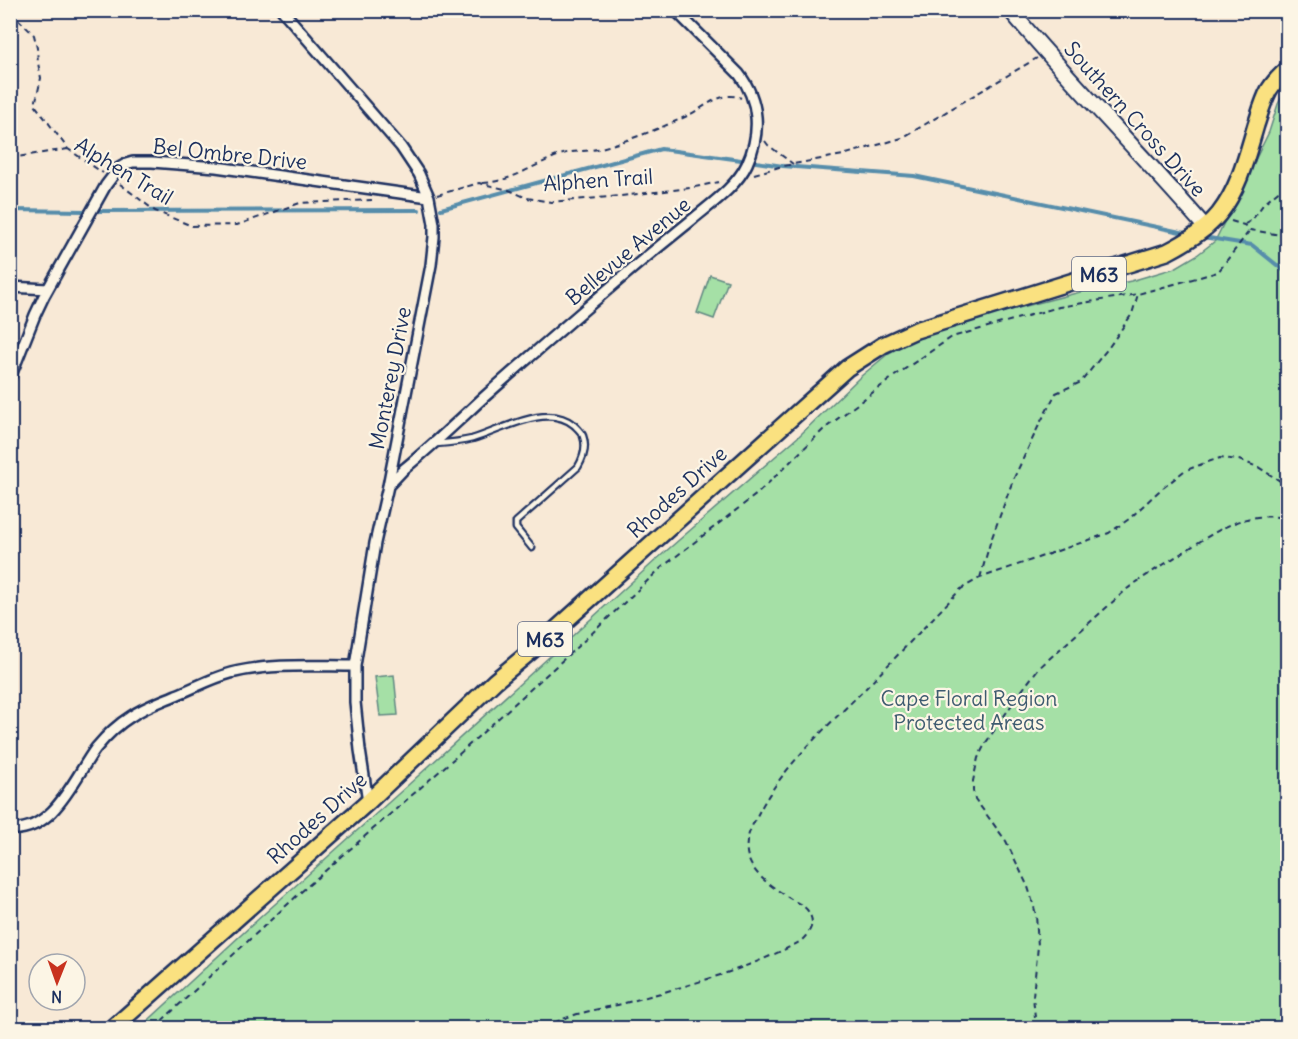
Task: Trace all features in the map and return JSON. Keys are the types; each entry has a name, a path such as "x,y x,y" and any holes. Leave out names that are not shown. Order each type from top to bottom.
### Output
{"main road":[{"name":"Rhodes Drive","path":"113,1029 368,802 495,681 542,642 856,362 884,345 930,325 1167,252 1196,234 1219,214 1234,189 1263,102 1270,88 1287,69"}],"street":[{"name":"Monterey Drive","path":"282,10 400,147 419,174 429,198 434,224 431,264 375,543 355,666 355,702 368,802"},
{"name":"Bellevue Avenue","path":"388,486 404,469 556,334 719,198 747,165 756,139 758,121 754,101 747,84 740,74 675,10"},
{"name":"Southern Cross Drive","path":"1011,10 1046,52 1127,140 1196,234"},
{"name":"Bel Ombre Drive","path":"10,378 48,289 100,194 119,168 126,164 152,162 216,167 429,198"},
{"path":"10,287 48,289"},
{"path":"10,829 25,828 36,824 46,816 71,788 96,749 111,732 130,716 149,707 220,676 244,670 267,666 355,666"}],"lane":[{"path":"432,445 471,439 542,416 562,418 580,431 585,444 578,467 516,522 516,528 532,548"}],"path":[{"path":"10,13 34,35 41,78 35,105 68,149"},
{"name":"Alphen Trail","path":"429,198 479,183 509,190 527,198 550,202 621,196 690,188 843,155 902,138 1046,52"},
{"path":"479,183 499,182 561,154 600,149 646,134 690,115 724,96 734,95 742,98"},
{"path":"757,126 768,145 793,164"},
{"name":"Alphen Trail","path":"10,158 68,149 112,178 155,211 192,226 237,225 300,203 370,200"},
{"path":"1287,183 1265,202 1252,220 1244,225 1250,230 1287,236"},
{"path":"154,1029 302,892 579,645 661,568 757,494 825,429 880,387 952,337 1059,307 1138,294 1218,272 1250,230"},
{"path":"980,578 1013,480 1056,393 1080,382 1132,314 1138,294"},
{"path":"545,1029 580,1012 630,1002 762,961 801,941 806,936 812,921 809,913 803,906 756,873 747,857 747,842 752,826 763,804 781,778 812,742 961,589 980,578 1109,533 1129,519 1184,471 1220,458 1239,460 1258,467 1287,486"},
{"path":"1036,1029 1033,996 1038,957 1036,915 1028,887 1006,842 975,799 973,781 984,744 1038,669 1133,584 1212,534 1239,520 1264,516 1287,519"}],"green space":[{"name":"Cape Floral Region Protected Areas","path":"1287,87 1287,1028 140,1028 657,559 799,436 860,377 889,353 923,333 1175,268 1215,241 1269,132 1278,104"},
{"path":"710,275 728,281 714,319 697,313"},
{"path":"394,675 398,715 380,716 375,677"}],"waterway":[{"path":"441,209 661,149 741,160"},
{"path":"756,162 914,176 1190,234"},
{"path":"10,210 85,211"},
{"path":"100,211 419,210"},
{"path":"1203,237 1252,245 1288,274"}]}
